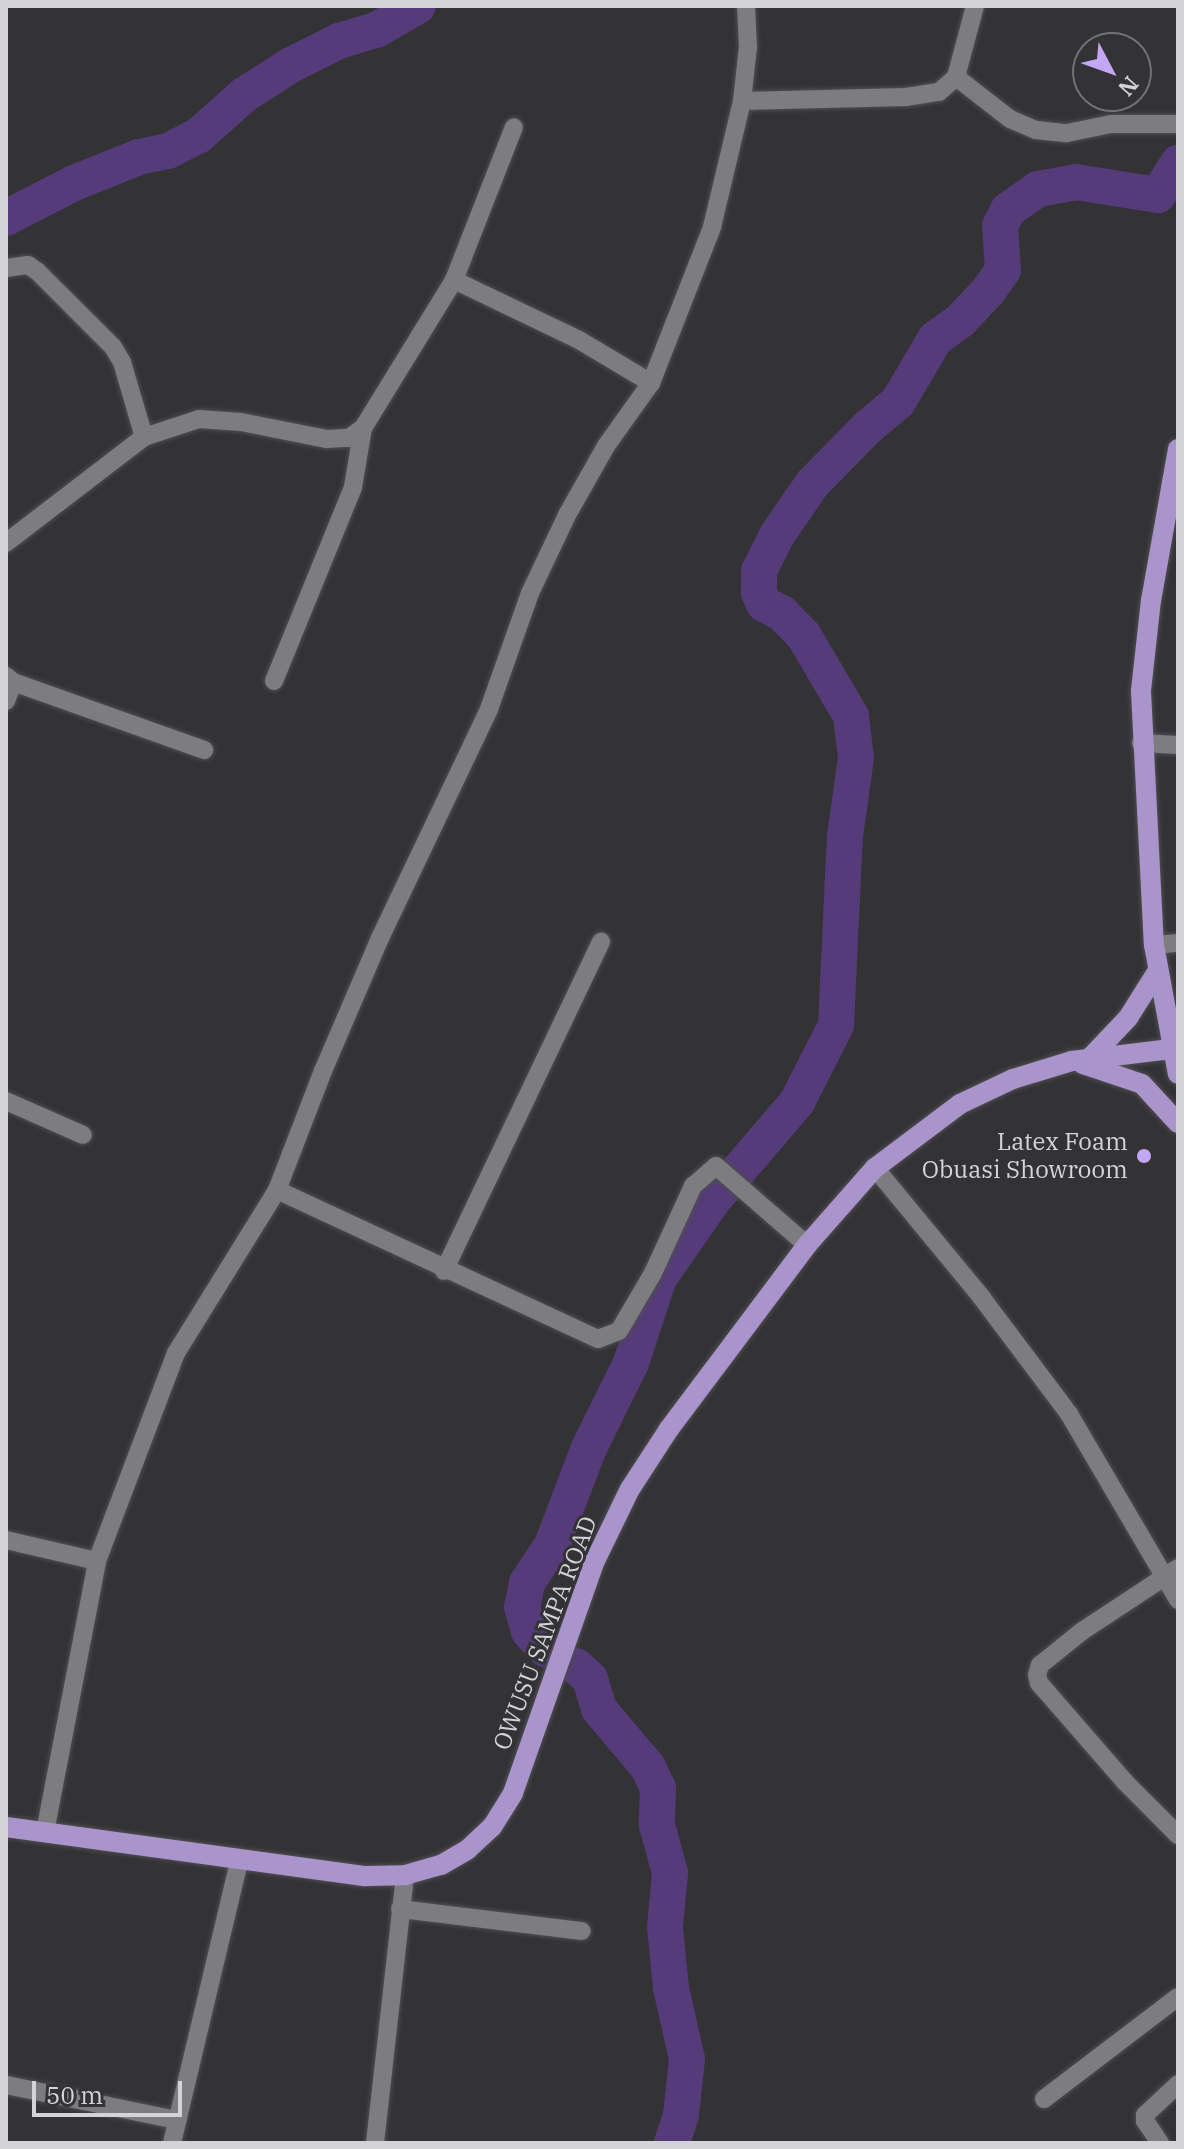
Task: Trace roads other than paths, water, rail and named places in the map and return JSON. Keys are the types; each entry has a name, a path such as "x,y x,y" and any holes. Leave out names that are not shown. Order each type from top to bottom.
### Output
{"main road":[{"path":"1178,449 1151,600 1141,691 1141,743 1154,945 1178,1074"},
{"path":"1157,972 1128,1018 1081,1060 1142,1084 1178,1123"},
{"name":"OWUSU SAMPA ROAD","path":"6,1827 366,1876 405,1875 441,1865 467,1850 492,1827 513,1793 594,1563 630,1489 669,1429 807,1245 875,1168 960,1104 1013,1079 1081,1060 1171,1049"}],"street":[{"path":"45,1832 97,1561 176,1353 277,1190 323,1071 380,938 489,709 530,593 567,515 606,446 651,383 712,227 742,101 748,47 746,6"},
{"path":"742,101 906,97 939,92 956,77 975,6"},
{"path":"956,77 1010,119 1036,130 1067,133 1111,124 1178,124"},
{"path":"274,681 353,487 363,428 454,280 514,127"},
{"path":"6,268 28,265 37,271 113,347 122,362 144,437"},
{"path":"454,280 565,333 651,383"},
{"path":"6,543 144,437 199,419 241,422 327,439 349,438 363,428"},
{"path":"6,701 10,679 204,750"},
{"path":"1141,743 1178,745"},
{"path":"444,1271 601,942"},
{"path":"1154,945 1178,943"},
{"path":"6,1101 83,1135"},
{"path":"277,1190 444,1271 598,1339 614,1335 653,1273 693,1186 716,1166 807,1245"},
{"path":"875,1168 982,1298 1069,1414 1171,1572 1178,1600"},
{"path":"6,1540 97,1561"},
{"path":"1171,1572 1081,1632 1040,1665 1037,1675 1039,1683 1115,1771 1178,1835"},
{"path":"172,2143 240,1858"},
{"path":"375,2143 405,1875"},
{"path":"400,1909 582,1931"},
{"path":"1044,2099 1178,1997"},
{"path":"1160,2143 1145,2121 1145,2115 1178,2084"},
{"path":"6,2085 177,2120"}],"waterway":[{"path":"6,218 74,183 139,157 168,151 198,136 244,95 291,65 339,41 376,30 418,6"},
{"path":"545,1649 529,1631 522,1607 527,1583 552,1545 588,1450 631,1363 659,1278 714,1199 797,1102 836,1025 845,836 856,758 851,716 804,636 783,614 764,604 759,593 759,571 777,535 812,484 868,427 898,402 935,339 960,321 1003,270 1000,226 1008,210 1038,189 1076,182 1158,195 1178,163"},
{"path":"576,1666 590,1679 599,1709 648,1767 658,1788 657,1825 670,1873 665,1927 671,1988 687,2059 681,2115 672,2143"}],"place":[{"name":"Latex Foam Obuasi Showroom","path":"1144,1156"}]}
